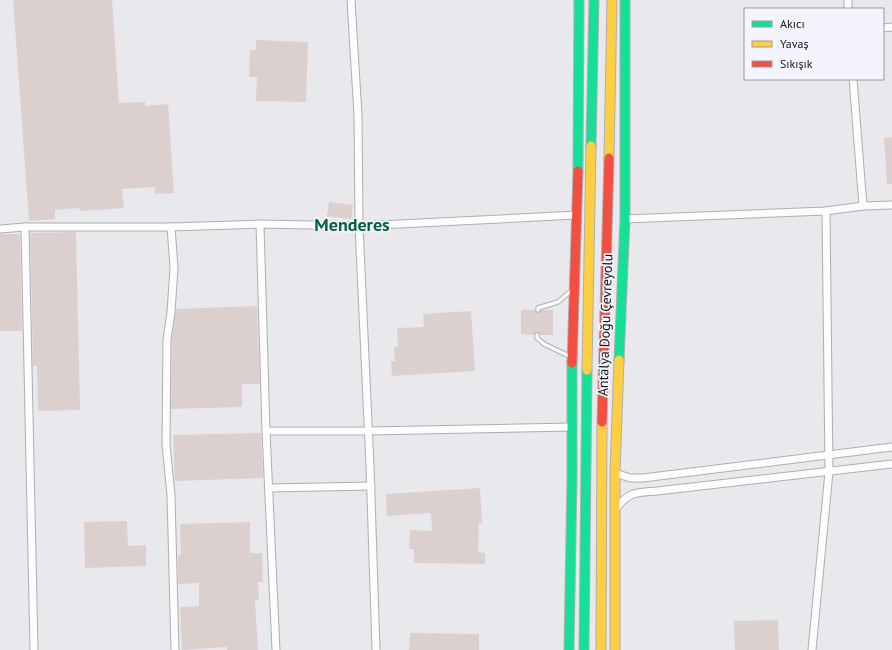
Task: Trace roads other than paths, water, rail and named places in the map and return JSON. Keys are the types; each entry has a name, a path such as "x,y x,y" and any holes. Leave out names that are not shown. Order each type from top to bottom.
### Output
{"street":[{"path":"351,0 358,115 359,226 369,431 376,650"},
{"path":"569,650 572,358 579,153 579,0"},
{"name":"Antalya Doğu Çevreyolu","path":"584,650 585,481 594,0"},
{"name":"Antalya Doğu Çevreyolu","path":"600,650 601,457 612,0"},
{"path":"615,650 615,473 625,219 625,0"},
{"path":"852,80 863,206"},
{"path":"625,219 826,211 863,206 892,205"},
{"path":"812,650 829,472 826,211"},
{"path":"0,229 171,227 260,224 359,226 577,215"},
{"path":"260,224 266,431 276,650"},
{"path":"171,227 174,268 171,312 167,340 166,444 171,495 175,650"},
{"path":"25,228 34,650"},
{"path":"266,431 369,431 572,427"},
{"path":"615,473 630,478 643,478 892,447"},
{"path":"615,510 622,501 632,493 892,464"},
{"path":"269,488 371,486"}],"lane":[{"path":"538,310 538,308 558,302 574,288"},
{"path":"537,335 537,338 544,344 572,358"}],"district":[{"name":"Menderes","path":"352,225"}]}
